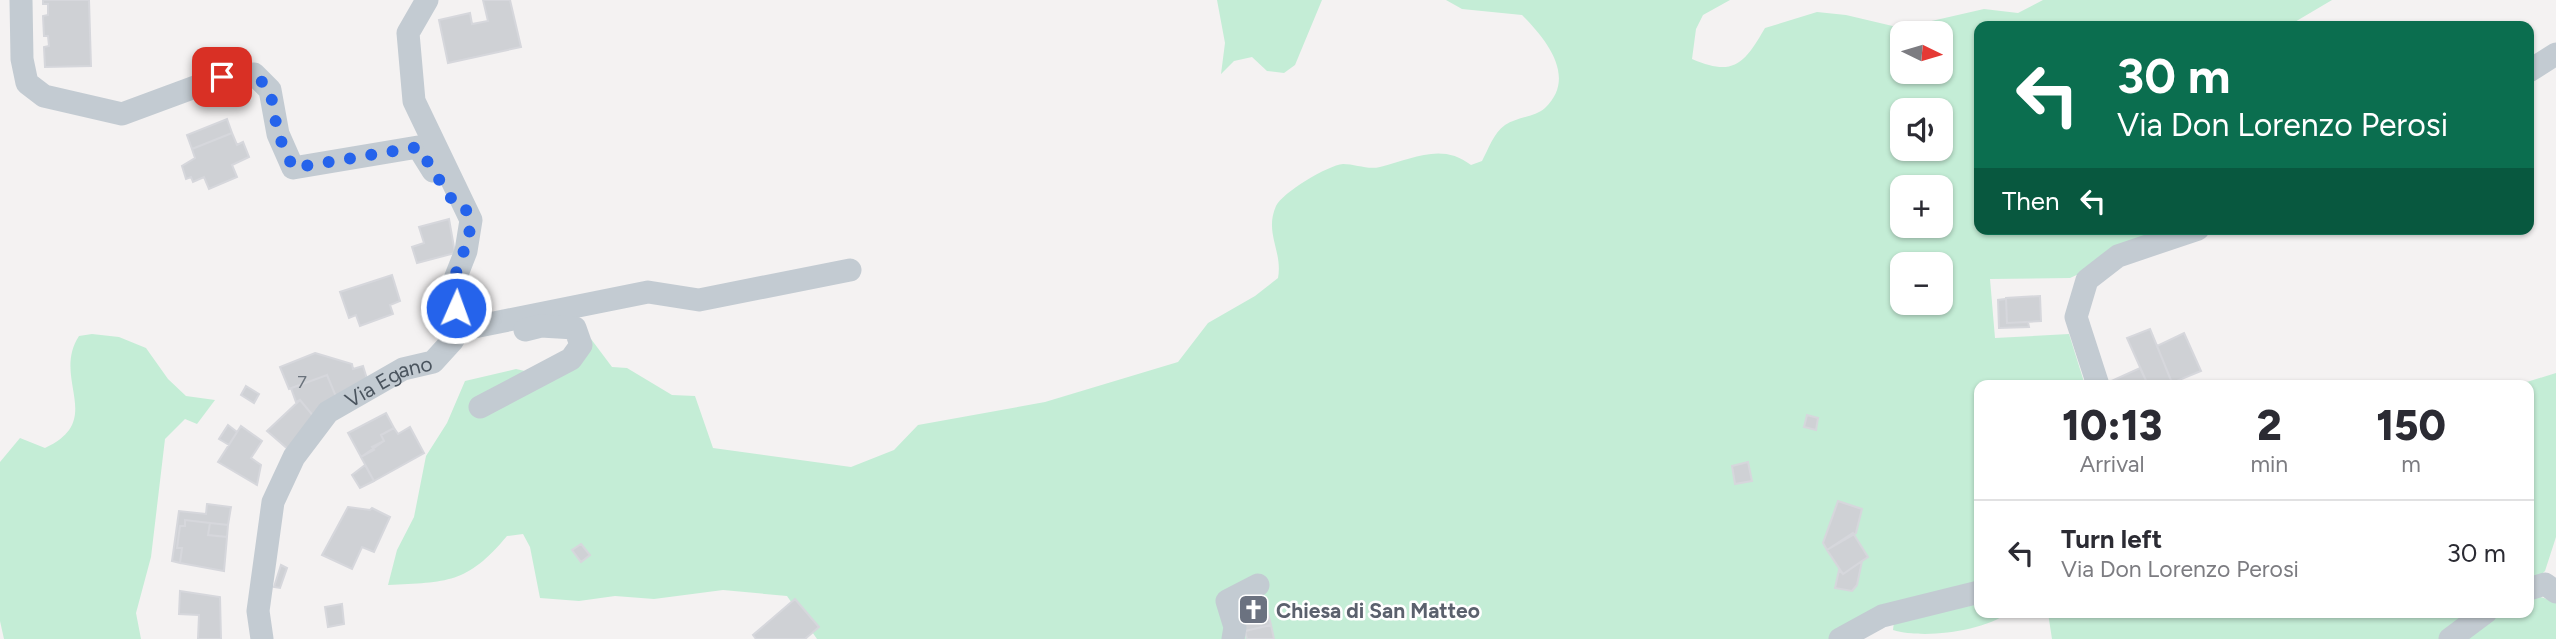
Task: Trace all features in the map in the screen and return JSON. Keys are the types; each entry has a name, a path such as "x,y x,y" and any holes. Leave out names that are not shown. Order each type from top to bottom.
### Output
{"street":[{"path":"21,0 22,59 27,83 44,96 122,114 222,77 254,74 270,90 278,134 293,168 418,147 451,198 463,202"},
{"path":"427,0 408,33 414,101 471,220 466,251 454,279 453,336"},
{"path":"2534,68 2556,54"},
{"path":"2096,380 2076,317 2087,280 2118,256 2180,235"},
{"path":"453,336 648,292 699,300 850,270"},
{"path":"453,336 491,338 541,326 575,328 581,345 571,359 480,407"},
{"name":"Via Egano","path":"262,639 258,611 273,502 294,457 328,412 403,369 433,362 453,336"},
{"path":"2534,587 2544,584 2556,592"},
{"path":"1233,639 1235,627 1227,601 1258,585"},
{"path":"1840,639 1882,616 1974,593"},
{"path":"2450,639 2479,618"}],"green space":[{"path":"1217,0 1322,0 1295,65 1284,73 1267,71 1252,57 1234,61 1221,74 1225,43"},
{"path":"1446,0 1730,0 1703,15 1696,29 1692,59 1718,67 1728,67 1744,58 1765,28 1817,12 1846,15 1890,25 1890,84 1953,84 1953,21 1932,21 1984,9 2018,13 2043,0 2332,0 2296,21 1974,21 1974,235 2165,235 2070,278 1990,279 1995,338 2069,334 2083,380 1974,380 1974,618 2000,618 1983,625 1935,634 1905,633 1893,630 1895,613 1838,639 817,639 787,596 723,590 654,599 615,596 579,601 540,598 530,547 523,534 507,536 480,563 455,577 426,583 388,585 397,550 414,517 426,456 447,423 465,381 516,369 547,376 587,349 591,339 612,367 627,368 672,395 695,396 713,448 851,467 894,450 918,425 1045,402 1178,362 1208,323 1255,296 1278,278 1273,216 1276,206 1296,187 1327,169 1343,164 1375,168 1438,153 1460,158 1471,165 1482,161 1494,137 1505,125 1545,108 1559,84 1554,58 1540,35 1522,15 1462,9"},
{"path":"92,334 119,337 146,348 168,379 186,396 215,400 197,424 185,419 165,439 151,557 136,613 141,639 4,639 0,621 0,462 20,438 45,448 63,437 72,425 75,412 70,368 72,352 79,336"},
{"path":"2556,373 2556,537 2545,571 2534,581 2534,380"},
{"path":"2534,595 2556,602 2556,639 2052,639 2049,618 2534,618"}],"building":[{"path":"43,0 89,0 91,66 45,67 44,47 49,46 48,36 44,36 43,16 48,15 48,4 43,4"},
{"path":"483,0 510,0 521,47 448,63 439,20 470,13 472,24 488,21"},
{"path":"227,119 232,133 192,149 187,135"},
{"path":"232,133 237,145 243,142 249,157 232,165 237,177 209,189 204,177 193,182 191,177 186,179 182,166 195,158 192,149"},
{"path":"449,219 455,253 417,263 412,247 424,243 419,227"},
{"path":"392,275 400,301 390,305 393,314 360,326 356,315 349,318 340,292"},
{"path":"2040,296 2041,321 2007,323 2006,298"},
{"path":"2006,299 2007,323 2028,322 2029,327 1999,328 1998,300"},
{"path":"2150,329 2171,380 2146,380 2127,338"},
{"path":"2184,333 2201,371 2179,380 2171,380 2157,346"},
{"path":"315,353 352,364 353,369 363,366 368,382 337,399 327,375 289,389 280,367"},
{"path":"2140,368 2146,380 2114,380"},
{"path":"327,375 337,399 315,418 300,400 296,402 291,388"},
{"path":"246,386 259,394 254,403 241,395"},
{"path":"300,400 315,418 289,450 267,431"},
{"path":"386,413 394,428 381,435 384,441 372,447 374,450 361,457 348,433"},
{"path":"1807,415 1818,418 1816,430 1804,427"},
{"path":"228,425 237,432 229,445 219,439"},
{"path":"241,426 262,441 251,458 261,465 257,485 218,462"},
{"path":"410,427 424,453 374,481 361,457 384,441 381,435 394,428 398,434"},
{"path":"1748,462 1752,481 1735,484 1732,466"},
{"path":"365,465 374,481 360,488 352,475"},
{"path":"1838,501 1862,509 1856,533 1827,550 1823,543"},
{"path":"207,504 231,507 228,525 185,520 185,526 180,526 177,548 182,548 180,563 172,561 179,511 206,514"},
{"path":"348,507 372,508 390,517 374,552 362,547 352,569 322,555"},
{"path":"185,520 210,523 208,535 227,537 224,571 180,563 182,548 177,548 180,526 185,526"},
{"path":"210,523 228,525 227,537 208,535"},
{"path":"1853,533 1868,557 1843,574 1827,550"},
{"path":"581,544 590,555 581,562 572,550"},
{"path":"1862,561 1857,585 1852,591 1835,588 1839,570 1843,574"},
{"path":"281,565 287,568 280,588 274,587"},
{"path":"180,591 220,597 221,639 198,639 199,615 179,614"},
{"name":"Chiesa di San Matteo","path":"1264,597 1271,625 1245,631 1238,603"},
{"path":"795,599 819,627 805,639 756,639 753,635"},
{"path":"342,604 344,624 328,627 325,607"},
{"path":"1271,625 1274,639 1247,639 1245,631"}],"place":[{"name":"Chiesa di San Matteo","path":"1253,610"}],"route":[{"path":"222,77 254,74 270,90 278,134 293,168 350,161 418,147 451,198 463,202 471,220 466,251 454,279 456,308"}]}
